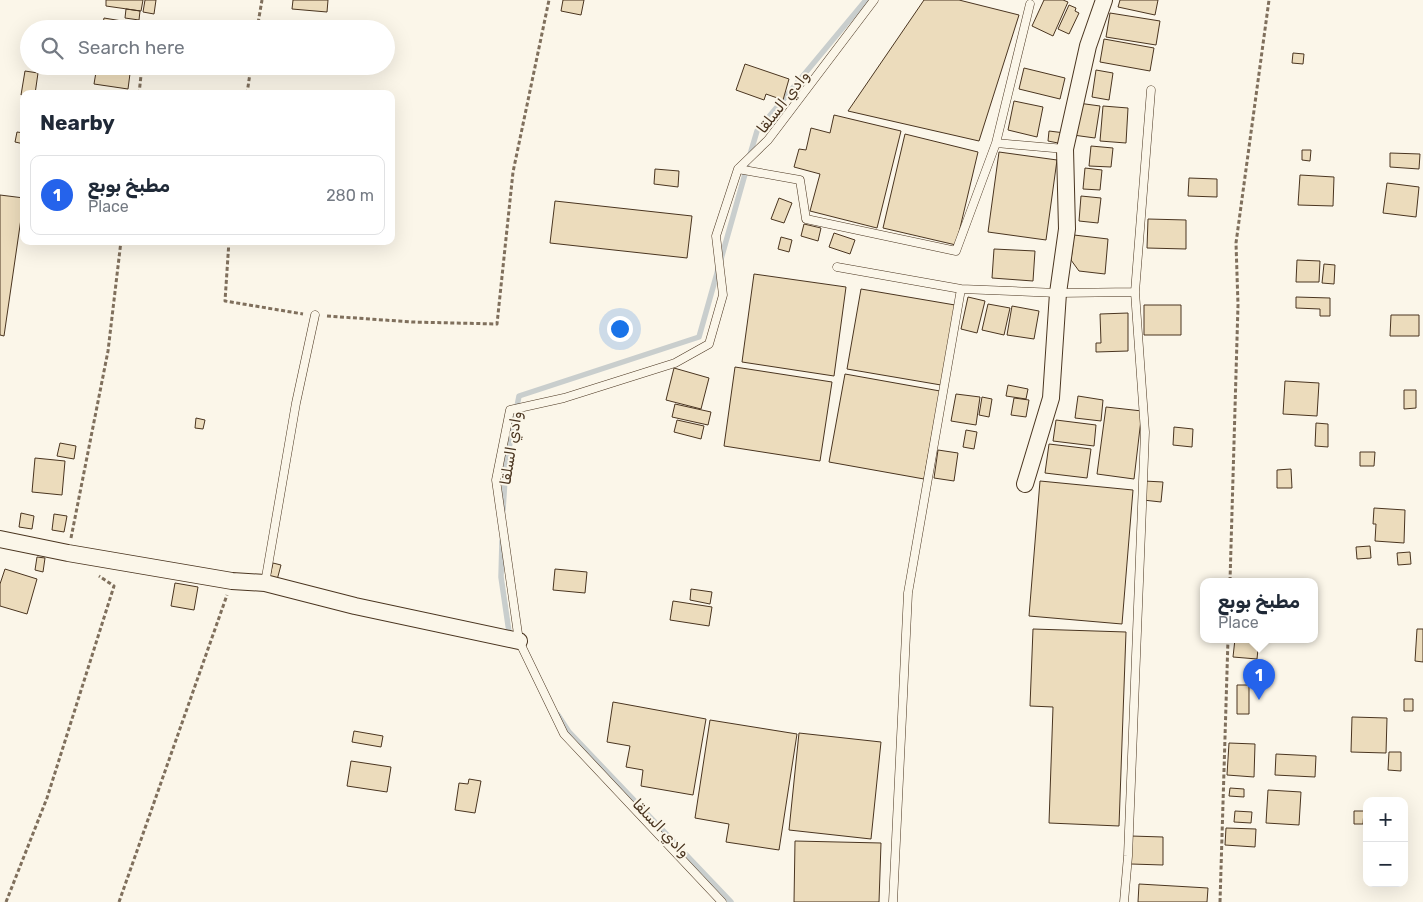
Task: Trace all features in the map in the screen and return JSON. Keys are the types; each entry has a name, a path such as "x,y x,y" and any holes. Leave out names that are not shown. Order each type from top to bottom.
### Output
{"street":[{"path":"1024,484 1051,398 1058,293 1067,228 1065,149 1088,46 1104,0"},
{"path":"0,539 68,553 232,581 265,583 355,606 519,641"}],"lane":[{"path":"722,902 564,734 519,641 496,480 510,410 564,398 675,363 709,344 723,295 716,236 738,169 768,140 874,0"},
{"path":"738,169 800,180 806,219 956,251 996,143 1030,4"},
{"path":"1124,902 1128,856 1145,432 1135,292 1151,90"},
{"path":"996,143 1065,149"},
{"path":"837,267 962,289 1058,293 1135,292"},
{"path":"893,902 908,593 962,289"},
{"path":"265,583 296,403 315,315"}],"path":[{"path":"259,20 262,0"},
{"path":"229,245 225,301 315,315 412,322 497,324 513,172 549,0"},
{"path":"1230,578 1238,305 1236,243 1269,0"},
{"path":"139,90 141,75"},
{"path":"248,90 250,75"},
{"path":"68,553 108,351 121,245"},
{"path":"6,902 47,798 114,586 99,575"},
{"path":"119,902 232,581"},
{"path":"1220,902 1228,643"}],"building":[{"path":"106,0 143,0 141,11 106,6"},
{"path":"145,0 156,0 154,14 143,12"},
{"path":"293,0 328,0 327,12 292,9"},
{"path":"563,0 584,0 581,15 561,11"},
{"path":"924,0 959,0 1019,15 979,141 848,111"},
{"path":"1044,0 1063,0 1068,2 1053,36 1032,26"},
{"path":"1120,0 1158,0 1155,15 1118,7"},
{"path":"1069,5 1076,8 1075,11 1079,13 1069,34 1058,29"},
{"path":"126,9 140,11 139,20 125,18"},
{"path":"1110,13 1160,21 1156,45 1106,37"},
{"path":"1104,39 1154,48 1150,71 1100,62"},
{"path":"1293,53 1304,54 1303,64 1292,63"},
{"path":"745,64 789,79 783,100 766,94 764,100 736,90"},
{"path":"1024,68 1065,78 1060,99 1019,89"},
{"path":"1096,70 1113,73 1109,100 1092,97"},
{"path":"24,75 38,75 36,90 22,90"},
{"path":"96,75 130,75 128,89 94,84"},
{"path":"1014,101 1043,107 1037,137 1008,130"},
{"path":"1078,103 1100,106 1095,138 1073,135"},
{"path":"1103,106 1128,108 1126,143 1100,141"},
{"path":"834,115 901,131 877,228 810,211 820,174 794,167 799,149 806,150 811,128 830,133"},
{"path":"1049,131 1065,133 1063,144 1048,141"},
{"path":"17,132 20,132 20,143 15,142"},
{"path":"905,134 978,152 956,245 883,228"},
{"path":"1091,146 1113,148 1111,167 1089,166"},
{"path":"1302,150 1311,150 1310,161 1302,160"},
{"path":"999,152 1057,160 1046,240 988,232"},
{"path":"1390,153 1420,154 1419,169 1390,167"},
{"path":"1085,168 1102,170 1100,190 1083,189"},
{"path":"655,169 679,171 678,187 654,184"},
{"path":"1300,175 1334,177 1333,206 1298,205"},
{"path":"1189,178 1217,179 1217,197 1188,196"},
{"path":"1387,183 1419,187 1416,217 1383,213"},
{"path":"0,195 20,198 20,226 4,336 0,335"},
{"path":"1081,196 1101,198 1098,223 1079,221"},
{"path":"779,198 792,203 784,223 771,219"},
{"path":"555,201 692,216 687,258 550,243"},
{"path":"1148,219 1186,220 1186,249 1147,248"},
{"path":"804,224 821,228 818,241 801,236"},
{"path":"834,233 855,240 850,254 829,247"},
{"path":"1074,235 1108,239 1105,274 1079,271 1071,260"},
{"path":"781,237 792,240 789,252 778,249"},
{"path":"994,249 1035,251 1033,281 992,278"},
{"path":"1297,260 1320,261 1319,282 1296,282"},
{"path":"1324,264 1335,265 1334,284 1322,283"},
{"path":"754,274 846,287 834,376 742,362"},
{"path":"861,289 955,305 941,385 847,369"},
{"path":"968,297 985,301 977,333 961,329"},
{"path":"1296,297 1330,298 1330,316 1320,316 1320,309 1296,308"},
{"path":"988,304 1010,308 1004,335 982,330"},
{"path":"1144,305 1181,305 1181,335 1144,335"},
{"path":"1012,306 1039,311 1034,339 1007,335"},
{"path":"1128,313 1128,351 1096,352 1096,343 1101,343 1100,314"},
{"path":"1391,315 1419,315 1419,336 1390,336"},
{"path":"735,367 832,382 820,461 724,446"},
{"path":"674,368 709,378 701,409 666,400"},
{"path":"845,374 940,391 924,479 829,462"},
{"path":"1285,381 1319,383 1317,416 1283,414"},
{"path":"1008,385 1028,389 1026,399 1006,396"},
{"path":"1404,390 1416,390 1416,408 1404,409"},
{"path":"956,394 980,397 976,425 951,421"},
{"path":"1078,396 1103,400 1101,421 1075,418"},
{"path":"982,397 992,399 989,417 979,415"},
{"path":"1014,398 1029,400 1026,417 1011,415"},
{"path":"675,404 711,412 708,425 672,417"},
{"path":"1106,407 1142,411 1134,479 1097,474"},
{"path":"196,418 205,420 203,429 195,428"},
{"path":"677,420 704,426 701,439 674,432"},
{"path":"1056,420 1096,425 1094,446 1053,441"},
{"path":"1316,423 1328,424 1328,447 1315,446"},
{"path":"1174,427 1193,429 1192,447 1173,445"},
{"path":"966,430 977,432 974,449 963,447"},
{"path":"60,443 76,446 74,459 57,456"},
{"path":"1049,444 1091,449 1087,478 1045,473"},
{"path":"938,450 958,453 954,481 934,478"},
{"path":"1360,452 1375,452 1374,466 1360,466"},
{"path":"35,458 65,461 62,495 32,492"},
{"path":"1291,469 1292,488 1277,488 1277,470"},
{"path":"1040,481 1133,490 1122,624 1029,616"},
{"path":"1144,481 1163,482 1161,502 1143,500"},
{"path":"1374,508 1405,510 1404,543 1375,541 1376,524 1373,524"},
{"path":"21,513 34,516 32,529 19,527"},
{"path":"54,514 67,516 64,532 52,530"},
{"path":"1370,546 1371,558 1357,559 1356,547"},
{"path":"1410,552 1411,564 1398,565 1397,553"},
{"path":"37,557 45,558 43,572 35,570"},
{"path":"273,563 281,565 277,580 270,577"},
{"path":"5,569 37,579 27,614 0,606 0,584"},
{"path":"555,569 587,572 585,593 553,590"},
{"path":"175,583 198,587 194,610 171,606"},
{"path":"691,589 712,592 710,604 690,600"},
{"path":"673,601 712,607 709,626 670,620"},
{"path":"1033,629 1126,632 1119,826 1049,823 1053,707 1030,706"},
{"path":"1417,629 1423,629 1423,662 1415,661"},
{"path":"1235,643 1259,643 1257,659 1233,657"},
{"path":"1237,685 1249,685 1249,714 1237,714"},
{"path":"1404,699 1413,699 1413,711 1404,711"},
{"path":"613,702 706,719 693,795 641,786 643,770 626,767 630,746 607,742"},
{"path":"1352,717 1387,718 1386,753 1351,752"},
{"path":"710,720 797,734 779,850 726,842 729,824 695,818"},
{"path":"354,731 383,736 381,747 352,742"},
{"path":"799,733 881,742 871,839 789,830"},
{"path":"1229,743 1255,744 1254,777 1227,775"},
{"path":"1389,752 1401,752 1401,771 1388,770"},
{"path":"1276,754 1316,756 1315,777 1275,775"},
{"path":"351,761 391,767 387,792 347,786"},
{"path":"469,779 481,781 475,813 455,810 459,783 468,784"},
{"path":"1230,788 1244,789 1244,797 1229,796"},
{"path":"1268,790 1301,792 1299,825 1266,823"},
{"path":"1235,811 1252,812 1251,823 1234,822"},
{"path":"1354,811 1363,811 1363,824 1354,824"},
{"path":"1226,828 1256,829 1255,847 1225,845"},
{"path":"1131,836 1163,837 1163,865 1131,864"},
{"path":"795,841 881,843 879,902 794,902"},
{"path":"1139,884 1208,888 1207,902 1138,902"}],"waterway":[{"name":"وادي السلقا","path":"749,158 757,131 866,0"},
{"name":"وادي السلقا","path":"503,510 506,464 519,396 699,337 747,167"},
{"name":"وادي السلقا","path":"502,541 501,577 511,636"},
{"name":"وادي السلقا","path":"558,715 569,732 731,902"}],"place":[{"name":"مطبخ بوبع","path":"1259,700"}]}
